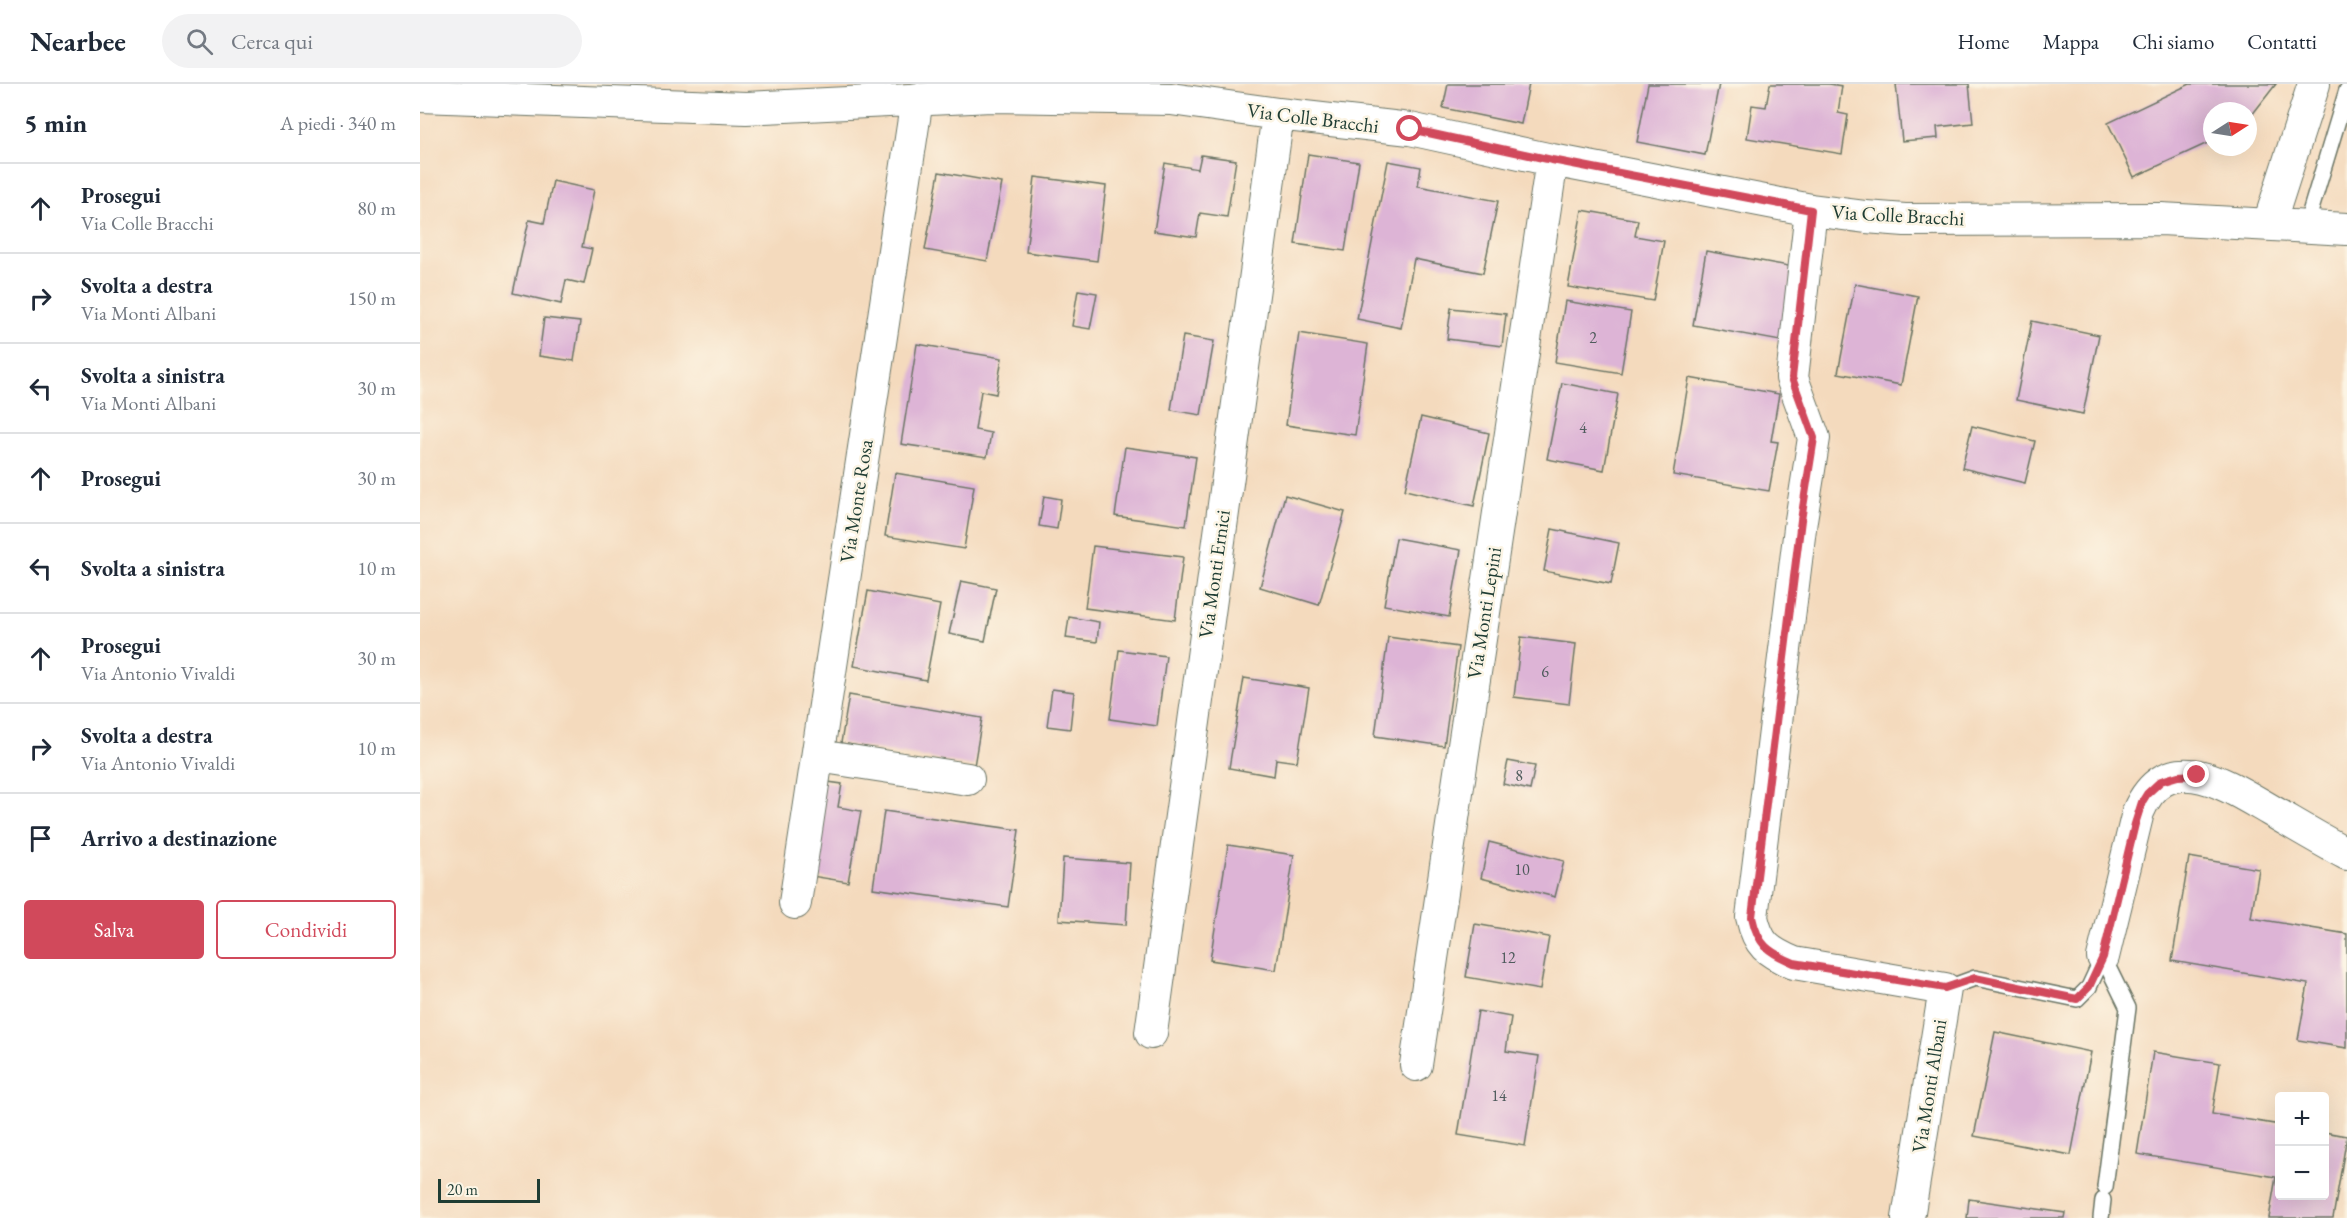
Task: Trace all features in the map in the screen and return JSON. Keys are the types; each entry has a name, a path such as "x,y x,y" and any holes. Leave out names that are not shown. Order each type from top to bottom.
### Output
{"street":[{"path":"2269,224 2314,84"},
{"name":"Via Colle Bracchi","path":"420,96 746,108 991,96 1171,92 1278,114 1410,129 1552,160 1811,210 1905,220 2161,219 2347,230"},
{"name":"Via Monte Rosa","path":"795,903 917,99"},
{"name":"Via Monti Ernici","path":"1151,1033 1278,114"},
{"name":"Via Monti Lepini","path":"1416,1065 1552,160"},
{"path":"1811,210 1792,378 1814,438 1801,520 1752,917 1761,943 1774,954 1794,963 1945,988"},
{"path":"818,756 968,778"},
{"path":"2103,957 2138,812 2147,794 2161,781 2188,774 2216,780 2347,854"},
{"name":"Via Monti Albani","path":"1908,1218 1945,988"}],"lane":[{"path":"2306,226 2347,90"},
{"path":"1945,988 1975,978 2077,999 2089,987 2103,957"},
{"path":"2101,1218 2128,1008 2103,957"}],"building":[{"path":"1448,84 1529,84 1521,124 1443,108"},
{"path":"1648,84 1719,84 1705,155 1637,142"},
{"path":"1770,84 1842,86 1838,113 1848,115 1842,154 1747,138 1752,105 1766,107"},
{"path":"1896,84 1969,84 1973,123 1937,127 1938,138 1902,141"},
{"path":"2190,84 2276,84 2257,108 2257,102 2203,102 2203,145 2134,177 2108,123"},
{"path":"1308,154 1359,162 1345,251 1295,244"},
{"path":"1201,155 1236,160 1227,217 1200,213 1196,237 1154,231 1165,163 1198,169"},
{"path":"1388,161 1421,167 1418,186 1498,201 1483,273 1414,259 1401,328 1357,319"},
{"path":"939,172 1002,183 987,261 925,250"},
{"path":"1035,177 1106,186 1097,261 1026,252"},
{"path":"553,181 594,190 582,247 592,249 584,284 566,280 561,304 513,293 529,220 544,223"},
{"path":"1582,210 1638,220 1635,236 1664,241 1653,301 1568,287"},
{"path":"1706,251 1794,267 1780,341 1693,325"},
{"path":"1855,284 1918,296 1901,385 1838,373"},
{"path":"1078,290 1097,293 1090,329 1072,326"},
{"path":"1565,301 1631,312 1621,373 1555,362"},
{"path":"1451,308 1506,314 1502,346 1447,339"},
{"path":"544,318 580,322 574,361 539,356"},
{"path":"2032,321 2099,335 2083,414 2016,400"},
{"path":"1299,333 1368,344 1355,435 1286,425"},
{"path":"1183,336 1214,341 1201,415 1171,410"},
{"path":"917,344 1002,358 996,394 981,391 975,430 991,433 987,457 901,444"},
{"path":"1689,378 1779,394 1771,441 1778,442 1769,491 1673,475"},
{"path":"1562,383 1618,394 1604,470 1547,459"},
{"path":"1421,417 1489,433 1474,506 1405,490"},
{"path":"1972,426 2035,441 2025,483 1962,468"},
{"path":"1125,447 1196,457 1186,526 1115,516"},
{"path":"895,473 974,486 964,549 885,536"},
{"path":"1285,495 1345,512 1319,605 1260,587"},
{"path":"1044,496 1061,499 1057,529 1039,526"},
{"path":"1552,529 1619,543 1611,584 1544,571"},
{"path":"1396,538 1461,550 1449,617 1384,605"},
{"path":"1093,546 1183,557 1175,620 1085,608"},
{"path":"961,581 996,588 985,641 949,634"},
{"path":"868,591 940,605 926,680 854,666"},
{"path":"1069,617 1099,622 1097,642 1066,638"},
{"path":"1388,637 1458,647 1444,746 1375,736"},
{"path":"1521,637 1576,644 1569,704 1514,697"},
{"path":"1119,650 1166,656 1157,726 1110,719"},
{"path":"1244,678 1309,688 1297,762 1276,759 1274,776 1229,768"},
{"path":"1052,689 1074,692 1070,729 1047,726"},
{"path":"849,695 982,718 974,766 841,743"},
{"path":"1508,761 1535,766 1530,790 1503,784"},
{"path":"821,781 842,784 838,807 861,811 848,882 805,875"},
{"path":"884,811 1019,830 1008,907 873,888"},
{"path":"1489,842 1564,861 1555,897 1481,878"},
{"path":"1228,845 1294,855 1276,970 1210,960"},
{"path":"2189,857 2259,869 2251,918 2347,934 2347,1048 2298,1040 2308,984 2172,961"},
{"path":"1063,858 1130,863 1126,925 1059,920"},
{"path":"1475,924 1549,937 1540,990 1466,977"},
{"path":"1478,1011 1511,1017 1506,1051 1539,1056 1525,1146 1458,1135"},
{"path":"1995,1032 2091,1052 2071,1155 1974,1136"},
{"path":"2153,1052 2220,1063 2212,1114 2275,1124 2275,1177 2137,1154"},
{"path":"2329,1133 2347,1136 2333,1218 2269,1218 2275,1183 2275,1200 2329,1200"},
{"path":"1969,1199 2065,1213 2064,1218 1967,1218"}],"route":[{"path":"1410,129 1552,160 1811,210 1792,378 1814,438 1801,520 1752,917 1761,943 1774,954 1794,963 1945,988 1975,978 2077,999 2089,987 2103,957 2142,802 2154,786 2161,781 2188,774 2197,775"}]}
